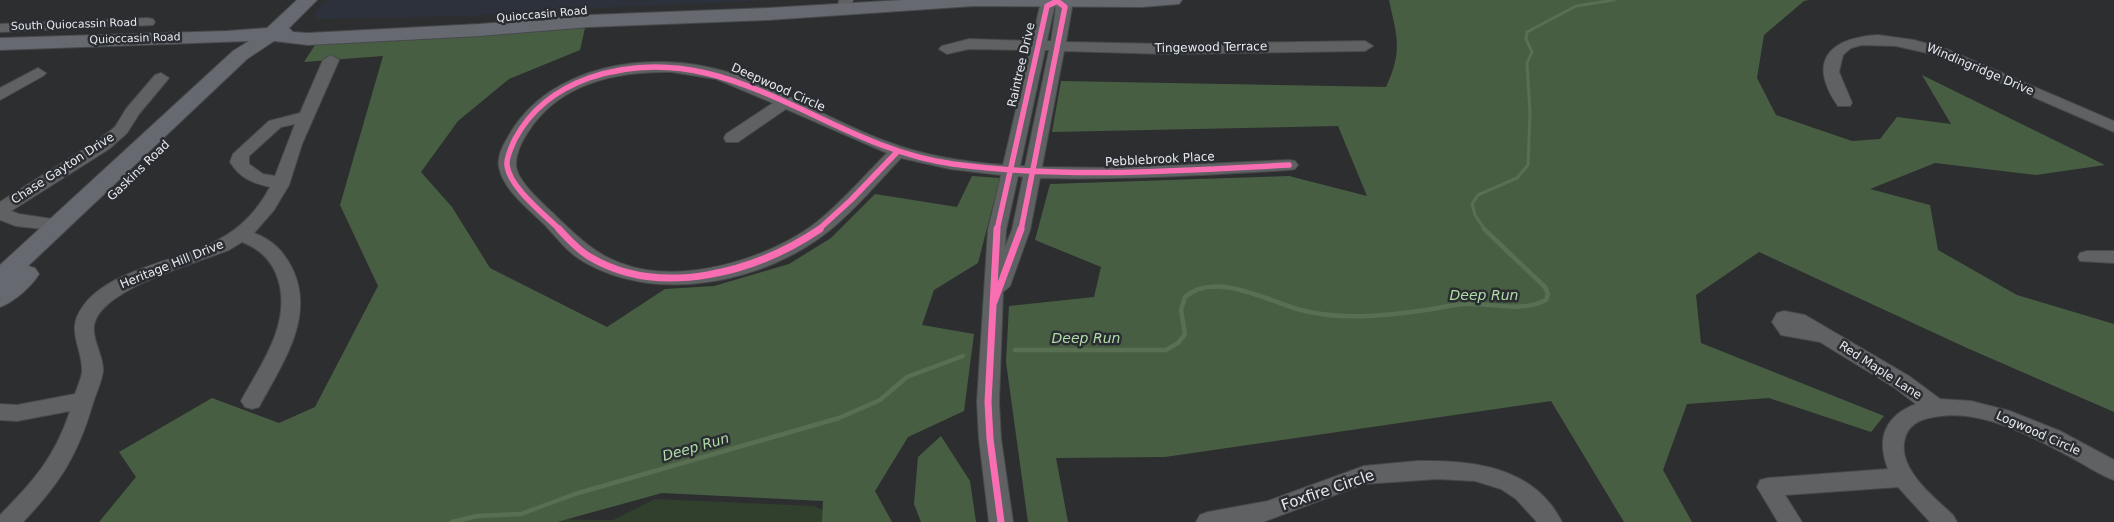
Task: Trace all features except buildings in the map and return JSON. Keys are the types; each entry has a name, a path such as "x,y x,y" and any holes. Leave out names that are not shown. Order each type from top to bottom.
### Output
{"main road":[{"name":"Gaskins Road","path":"0,279 240,56 270,35 308,0"},
{"name":"Quioccasin Road","path":"0,44 270,35 308,39 480,30 589,20 846,3 1058,0 1142,2 1173,0"},
{"name":"Gaskins Road","path":"0,298 145,165 262,50 270,35"}],"street":[{"name":"Raintree Drive","path":"994,302 1021,230 1065,7 1058,0 1047,6 997,230 988,402 990,439 1001,522"},
{"name":"South Quiocassin Road","path":"0,28 148,22"},
{"name":"Windingridge Drive","path":"1844,103 1832,76 1832,67 1837,53 1847,45 1855,42 1886,40 1915,44 1941,52 2114,127"},
{"name":"Tingewood Terrace","path":"947,49 969,44 1166,49 1365,46"},
{"name":"Heritage Hill Drive","path":"8,522 41,488 58,464 72,438 93,370 84,329 87,317 94,306 114,288 222,246 241,235 254,224 272,201 281,182 292,147 331,60"},
{"name":"Deepwood Circle","path":"897,152 822,227 797,244 748,265 694,276 642,274 609,266 591,257 572,243 517,184 508,170 509,151 539,108 567,86 601,74 640,68 693,70 739,81 897,152 948,164 1032,172"},
{"path":"0,95 38,73"},
{"name":"Chase Gayton Drive","path":"0,212 103,145 121,130 132,112 161,78"},
{"path":"732,138 785,102"},
{"path":"281,182 269,182 246,171 238,162 242,154 275,124 306,116"},
{"name":"Pebblebrook Place","path":"1032,172 1122,174 1289,165"},
{"name":"Chase Gayton Drive","path":"0,212 16,220 60,225"},
{"path":"241,235 268,248 285,274 291,289 292,306 289,326 252,401"},
{"path":"2088,257 2114,257"},
{"name":"Red Maple Lane","path":"1824,335 1902,382 1935,407"},
{"path":"0,412 17,413 82,401"},
{"name":"Logwood Circle","path":"1945,522 1904,477 1896,460 1893,443 1896,431 1904,420 1913,414 1935,407 1965,407 2009,419 2069,446 2114,470"},
{"name":"Foxfire Circle","path":"1208,522 1269,511 1363,476 1387,472 1453,469 1484,473 1517,487 1534,501 1550,522"},
{"path":"1790,522 1768,487 1904,477"}],"shaded area":[{"path":"327,0 775,0 470,16 318,19 315,16 316,11"}],"green space":[{"path":"1389,0 1809,0 1804,1 1764,35 1757,78 1776,115 1852,141 1880,139 1897,117 1951,124 1922,75 2105,165 2036,175 1935,163 1870,189 1930,205 1938,250 2017,295 2114,324 2114,412 1967,348 1759,252 1696,295 1701,343 1884,416 1871,432 1769,398 1687,404 1663,470 1692,522 1624,522 1551,401 1165,457 1056,458 1068,522 1028,522 1006,362 1009,306 1094,297 1101,267 1035,240 1050,184 1289,176 1367,196 1338,126 1052,132 1061,81 1386,87 1397,53 1396,34"},
{"path":"585,28 580,50 509,79 458,121 421,172 452,207 490,268 607,327 665,289 714,286 789,264 831,238 875,194 957,207 972,176 1000,178 978,263 934,290 922,325 974,334 964,411 908,437 875,491 892,522 822,522 823,501 662,493 557,522 99,522 136,477 119,452 212,398 279,423 315,407 378,286 340,205 383,56 304,62 315,45"},
{"path":"941,436 970,481 976,522 921,522 914,504 918,457"},
{"path":"655,499 814,506 848,522 535,522 538,519 613,520"}],"waterway":[{"name":"Deep Run","path":"1485,230 1475,215 1472,204 1478,195 1517,178 1528,165 1530,113 1527,63 1532,52 1526,39 1527,32 1576,6 1614,0"},
{"name":"Deep Run","path":"1015,350 1166,350 1178,343 1185,334 1181,310 1185,297 1197,290 1211,287 1241,290 1313,313 1345,316 1394,314 1462,304 1517,307 1536,304 1546,300 1548,294 1545,287 1485,230"},
{"name":"Deep Run","path":"452,522 477,516 521,514 575,494 839,418 880,400 907,377 963,356"}],"cycle path":[{"path":"994,302 1021,230 1065,7 1057,1 1047,6 997,230 988,402 990,439 1001,522"},
{"path":"897,152 842,210 799,243 741,267 709,274 677,277 645,276 616,269 590,257 573,244 529,199 515,182 507,165 512,146 523,126 545,102 564,89 586,79 609,72 662,68 679,68 722,75 863,138 905,154 950,164 992,169 1077,173 1162,172 1289,165"}]}
